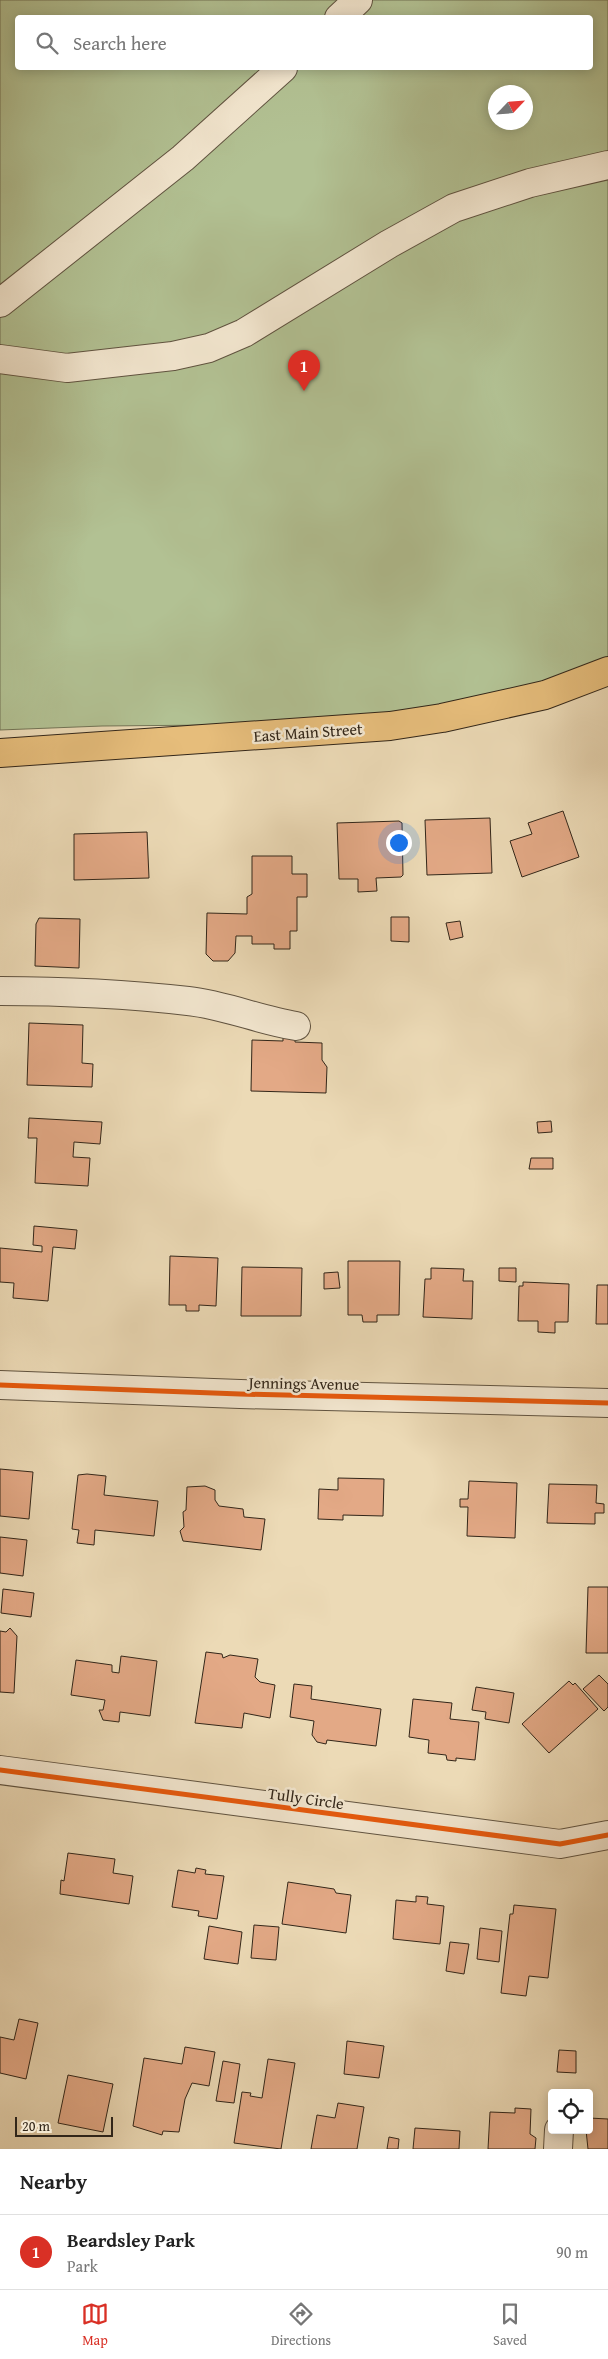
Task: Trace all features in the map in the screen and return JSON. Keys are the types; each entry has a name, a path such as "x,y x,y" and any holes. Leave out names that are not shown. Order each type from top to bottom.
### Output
{"main road":[{"name":"East Main Street","path":"0,753 390,726 442,718 545,695 608,671"}],"street":[{"path":"342,15 358,0"},
{"path":"0,303 182,158 281,70"},
{"path":"0,359 67,368 174,356 209,348 244,333 389,244 454,208 530,183 608,165"},
{"path":"0,991 37,991 189,1001 229,1008 268,1022 296,1026"},
{"name":"Jennings Avenue","path":"0,1384 240,1394 608,1404"},
{"name":"Tully Circle","path":"0,1770 560,1844 608,1835"},
{"path":"558,2149 559,2134"}],"green space":[{"path":"0,0 608,0 608,660 505,701 328,724 102,726 0,730"}],"building":[{"path":"563,811 579,857 522,877 510,841 532,834 528,823"},
{"path":"490,818 492,873 427,875 425,820"},
{"path":"399,821 402,823 403,875 401,877 376,878 377,891 358,892 358,879 339,879 337,823"},
{"path":"147,832 149,878 74,880 74,834"},
{"path":"252,856 292,856 292,874 307,874 307,897 297,897 297,931 290,931 290,949 274,949 274,944 252,944 252,936 236,936 235,953 228,961 213,961 206,954 207,913 247,914 247,897 252,894"},
{"path":"391,917 409,917 409,942 391,941"},
{"path":"39,918 80,919 79,968 35,966 36,924"},
{"path":"460,921 463,937 450,940 446,923"},
{"path":"29,1023 83,1025 82,1063 93,1064 92,1087 27,1085"},
{"path":"283,1035 295,1035 295,1042 322,1043 322,1060 327,1067 326,1093 251,1091 252,1040 283,1041"},
{"path":"29,1118 102,1122 100,1144 74,1142 73,1157 90,1158 88,1186 35,1183 37,1138 28,1138"},
{"path":"551,1121 552,1132 538,1133 537,1122"},
{"path":"531,1158 553,1158 553,1169 529,1169"},
{"path":"34,1226 77,1230 75,1249 53,1247 48,1301 13,1298 14,1283 0,1282 0,1248 42,1252 42,1246 33,1245"},
{"path":"170,1256 218,1258 216,1306 199,1305 199,1311 186,1311 186,1305 169,1305"},
{"path":"348,1261 400,1261 399,1315 377,1315 377,1322 363,1322 362,1315 348,1315"},
{"path":"242,1267 302,1268 301,1316 241,1316"},
{"path":"431,1268 464,1269 463,1281 473,1281 472,1319 423,1317 425,1279 431,1279"},
{"path":"499,1268 516,1268 516,1282 499,1281"},
{"path":"338,1272 340,1288 324,1289 324,1273"},
{"path":"523,1282 569,1284 568,1322 555,1322 555,1333 538,1332 538,1321 518,1321 519,1286 523,1286"},
{"path":"597,1285 608,1285 608,1324 596,1324"},
{"path":"0,1469 33,1472 29,1519 0,1516"},
{"path":"78,1475 106,1476 104,1495 158,1501 154,1536 95,1530 94,1545 77,1543 79,1530 72,1529"},
{"path":"338,1478 384,1479 383,1516 343,1515 343,1520 318,1519 319,1489 338,1490"},
{"path":"469,1481 517,1483 515,1538 467,1536 468,1507 460,1507 460,1499 468,1499"},
{"path":"549,1484 597,1485 596,1503 604,1504 604,1513 595,1513 595,1524 547,1523"},
{"path":"205,1486 215,1490 215,1500 219,1506 243,1509 244,1517 265,1519 261,1550 183,1541 180,1531 184,1527 183,1512 186,1510 187,1487"},
{"path":"0,1537 27,1540 23,1576 0,1573"},
{"path":"588,1587 608,1587 608,1653 586,1653"},
{"path":"3,1589 34,1593 31,1617 1,1613"},
{"path":"10,1628 17,1636 14,1693 0,1692 0,1631 6,1632"},
{"path":"206,1652 222,1654 223,1658 230,1655 258,1659 255,1677 260,1682 275,1685 270,1718 244,1713 242,1728 195,1723"},
{"path":"121,1656 157,1661 150,1716 120,1712 119,1722 103,1720 99,1710 103,1710 105,1700 71,1695 76,1660 112,1665 112,1672 119,1673"},
{"path":"599,1675 608,1684 608,1707 604,1711 583,1689"},
{"path":"569,1681 573,1685 575,1683 598,1709 549,1753 522,1724"},
{"path":"294,1684 312,1686 311,1699 381,1709 376,1746 327,1740 326,1744 317,1742 312,1735 314,1721 290,1717"},
{"path":"476,1687 514,1693 509,1723 485,1719 486,1712 472,1710"},
{"path":"413,1699 452,1703 450,1719 479,1722 475,1760 456,1758 456,1761 447,1760 446,1755 428,1753 429,1740 409,1737"},
{"path":"68,1853 115,1859 113,1873 133,1876 129,1904 60,1894 61,1880 64,1881"},
{"path":"196,1868 206,1870 205,1874 224,1876 217,1919 198,1916 199,1911 172,1907 178,1870 195,1873"},
{"path":"288,1882 334,1889 336,1893 351,1895 346,1933 282,1924"},
{"path":"416,1896 428,1897 427,1904 444,1906 440,1944 393,1939 396,1900 416,1902"},
{"path":"514,1905 556,1909 548,1978 529,1976 526,1996 501,1993 510,1914 513,1914"},
{"path":"254,1925 279,1927 276,1960 251,1958"},
{"path":"209,1926 242,1932 238,1964 204,1959"},
{"path":"480,1928 502,1931 499,1962 477,1959"},
{"path":"450,1942 469,1944 464,1974 446,1971"},
{"path":"19,2019 38,2023 26,2079 0,2073 0,2037 14,2040"},
{"path":"347,2041 384,2046 379,2078 344,2074"},
{"path":"185,2047 215,2052 209,2086 192,2083 185,2099 179,2132 163,2131 162,2135 133,2126 144,2058 182,2064"},
{"path":"559,2050 576,2051 576,2073 557,2072"},
{"path":"268,2059 295,2063 281,2149 234,2143 242,2092 251,2093 250,2096 262,2098"},
{"path":"223,2061 240,2064 234,2103 216,2101"},
{"path":"68,2075 113,2084 103,2132 58,2123"},
{"path":"338,2103 364,2107 357,2149 311,2149 317,2115 335,2118"},
{"path":"515,2108 531,2109 530,2134 536,2138 535,2149 488,2149 490,2112 515,2113"},
{"path":"593,2118 608,2119 608,2149 588,2149 586,2134 593,2134"},
{"path":"415,2128 460,2131 459,2149 413,2149"},
{"path":"389,2137 399,2139 398,2149 387,2149"}],"cycle path":[{"path":"0,1385 240,1394 608,1403"},
{"path":"0,1770 560,1844 608,1835"}],"place":[{"name":"Beardsley Park","path":"304,391"}]}
